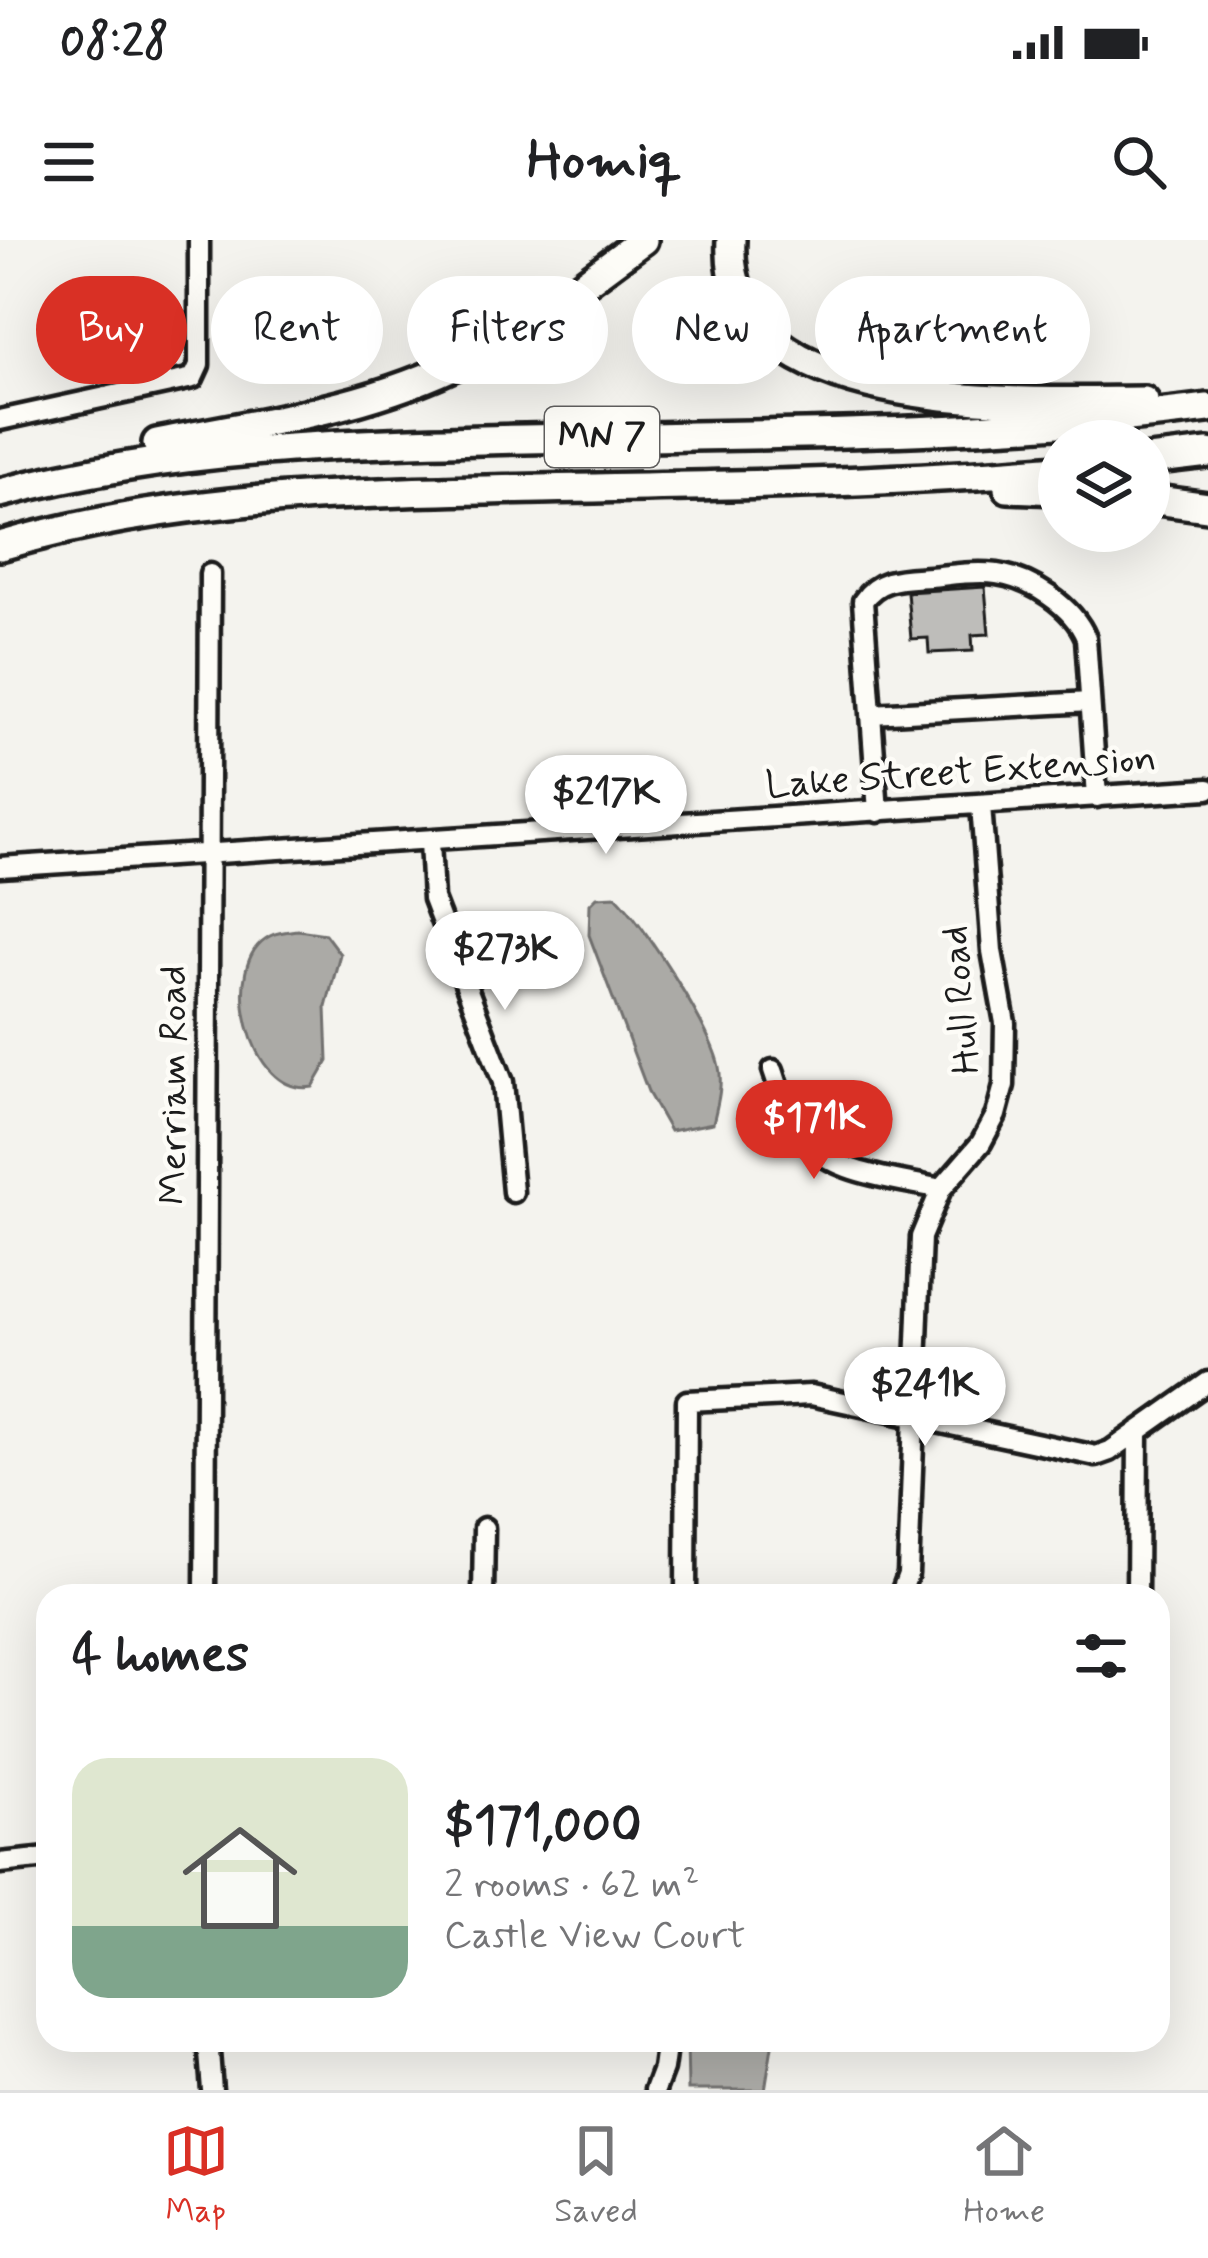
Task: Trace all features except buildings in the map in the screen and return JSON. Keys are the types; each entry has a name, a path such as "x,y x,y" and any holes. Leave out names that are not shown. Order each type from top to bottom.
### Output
{"highway":[{"path":"0,490 74,461 328,412 392,391 484,350 643,240"},
{"path":"731,240 736,285 757,324 794,352 854,378 976,400 1150,401 1208,396"},
{"name":"MN 7","path":"0,490 127,465 291,446 934,431 1208,408"},
{"path":"1170,458 1208,453"},
{"name":"MN 7","path":"0,546 138,514 250,500 1038,471"},
{"path":"770,484 1038,490"},
{"path":"1170,502 1208,507"}],"street":[{"path":"0,420 193,378 199,365 199,240"},
{"path":"878,812 862,601 871,588 886,580 982,573 1003,575 1040,591 1077,617 1085,638 1097,797"},
{"name":"Merriam Road","path":"206,1584 210,574"},
{"path":"871,714 1090,702"},
{"name":"Lake Street Extension","path":"0,867 1208,789"},
{"name":"Hull Road","path":"904,1584 921,1237 941,1189 996,1115 1004,1085 1005,1023 992,951 981,805"},
{"path":"430,841 434,899 502,1082 513,1192"},
{"path":"772,1070 794,1127 809,1146 849,1168 941,1189"},
{"path":"686,1584 687,1401 811,1395 1083,1456 1110,1451 1208,1382"},
{"path":"1137,1584 1138,1431"},
{"path":"483,1584 484,1528"},
{"path":"0,1863 36,1859"},
{"path":"209,2052 212,2090"},
{"path":"655,2090 665,2052"}],"shaded area":[{"path":"616,896 675,977 713,1050 720,1081 713,1123 670,1131 649,1094 589,935 590,904 597,897"},
{"path":"298,930 325,934 340,954 326,1007 328,1061 313,1087 290,1085 272,1072 257,1051 244,998 254,950 270,936"},
{"path":"687,2052 771,2052 765,2090 688,2090"}]}
